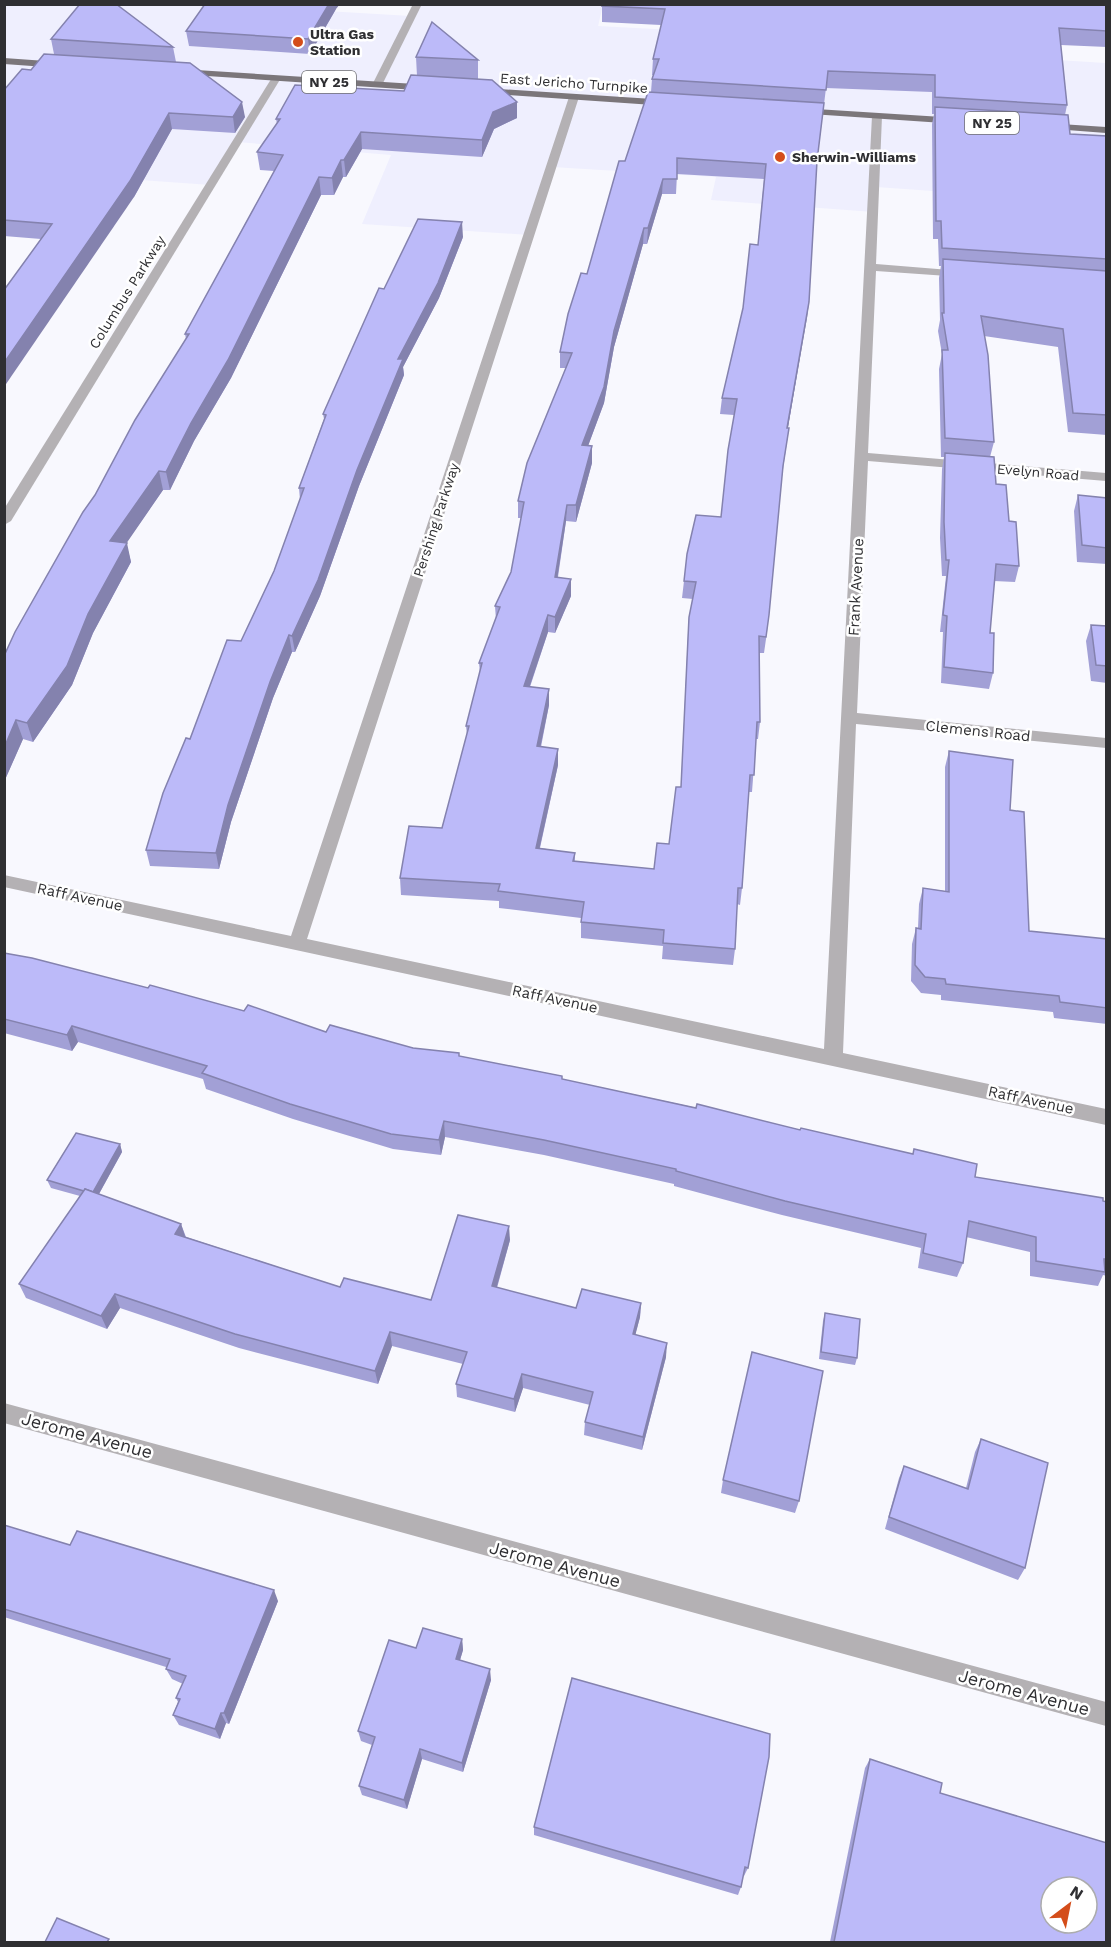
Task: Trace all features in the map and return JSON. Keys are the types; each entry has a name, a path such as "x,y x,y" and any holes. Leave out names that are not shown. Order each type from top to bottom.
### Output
{"main road":[{"path":"4,62 75,66"},
{"name":"NY 25","path":"168,72 447,89"},
{"name":"East Jericho Turnpike","path":"470,90 678,103"},
{"name":"NY 25","path":"785,110 969,122"},
{"name":"NY 25","path":"1038,126 1107,130"}],"street":[{"path":"377,85 418,4"},
{"name":"Columbus Parkway","path":"4,521 276,78"},
{"name":"Pershing Parkway","path":"297,944 574,97"},
{"name":"Frank Avenue","path":"833,1058 872,267 877,116"},
{"path":"872,267 977,275"},
{"name":"Evelyn Road","path":"862,457 1107,477"},
{"name":"Clemens Road","path":"850,718 1107,743"},
{"name":"Raff Avenue","path":"4,881 1107,1117"},
{"name":"Jerome Avenue","path":"4,1413 1107,1714"}],"shaded area":[{"path":"208,4 411,16 417,5 603,5 598,26 711,32 711,39 1106,63 1106,203 876,187 874,212 711,200 716,177 552,167 529,235 362,224 391,155 237,142 211,185 55,174 5,140 4,5"}],"building":[{"path":"80,4 116,4 173,47 51,39"},
{"path":"205,4 329,4 308,39 186,31"},
{"path":"603,4 1107,4 1107,31 1059,28 1067,105 935,97 935,75 828,71 826,90 652,79 659,59 653,59 665,9 602,6"},
{"path":"432,22 478,60 416,57"},
{"path":"44,54 190,63 242,102 233,117 169,113 130,181 4,363 4,290 52,224 4,220 4,90 22,69 31,70"},
{"path":"411,75 492,80 517,102 493,112 482,140 361,132 344,160 341,160 332,178 319,177 228,360 191,423 166,472 159,471 110,541 127,543 88,614 67,666 27,723 16,720 4,748 4,656 15,632 95,495 135,420 189,334 185,334 283,155 257,152 280,119 276,119 295,85 404,91"},
{"path":"648,92 824,103 817,161 809,302 787,428 789,428 783,466 766,637 759,636 760,722 757,722 754,775 750,775 742,888 738,888 735,949 663,943 664,930 581,922 584,902 498,891 500,884 400,878 409,826 442,828 469,726 466,726 482,663 479,663 500,607 495,606 511,572 524,502 518,501 527,463 572,353 560,352 568,314 581,273 587,274 619,161 625,161","holes":["677,158 766,164 758,245 750,244 743,308 722,398 737,399 728,450 721,517 696,515 687,554 684,581 696,582 689,617 681,787 676,787 669,844 657,843 654,869 573,861 575,853 536,848 558,749 537,746 549,689 524,686 548,615 555,617 571,579 555,577 567,505 576,505 592,446 582,445 604,387 614,331 644,228 648,228 663,179 677,179"]},
{"path":"935,107 1068,115 1070,134 1107,136 1107,259 942,248 941,221 936,221"},
{"path":"418,219 462,222 438,283 398,359 403,359 357,470 318,580 292,636 289,635 270,682 228,805 216,853 146,850 163,793 186,738 190,739 227,640 241,641 274,571 304,488 299,488 326,415 323,414 379,288 384,289"},
{"path":"943,259 1107,271 1107,415 1073,413 1063,329 981,316 988,355 994,442 945,438 942,350 948,350 942,313 944,313"},
{"path":"945,453 994,457 996,484 1006,485 1009,521 1016,522 1019,566 996,564 990,633 994,633 993,673 944,667 947,616 943,615 949,560 946,560 944,522"},
{"path":"1078,495 1107,498 1107,548 1082,545"},
{"path":"1091,625 1107,626 1107,666 1096,665"},
{"path":"949,751 1013,760 1010,810 1024,812 1029,931 1107,939 1107,1008 1060,1002 1059,996 946,984 945,979 925,977 915,965 916,928 921,929 923,888 949,892"},
{"path":"4,953 148,988 150,985 244,1011 248,1005 326,1032 330,1025 413,1048 459,1053 459,1056 562,1076 562,1079 696,1108 697,1104 800,1130 801,1128 913,1154 914,1149 977,1164 975,1177 1103,1198 1103,1201 1107,1202 1105,1272 1036,1261 1036,1237 969,1221 963,1263 923,1253 926,1234 785,1201 676,1171 676,1169 444,1121 439,1140 391,1134 290,1104 202,1073 207,1066 72,1026 67,1035 4,1019"},
{"path":"76,1133 120,1144 93,1192 47,1180"},
{"path":"85,1189 181,1224 175,1234 340,1287 344,1278 431,1300 458,1215 509,1226 492,1286 576,1308 582,1289 641,1303 633,1334 667,1343 643,1437 585,1422 593,1392 522,1374 514,1399 456,1384 467,1352 390,1332 375,1371 235,1334 115,1294 101,1316 19,1284"},
{"path":"825,1313 860,1319 857,1358 821,1352"},
{"path":"752,1352 823,1371 799,1501 723,1480"},
{"path":"981,1439 1048,1463 1025,1568 889,1517 904,1466 968,1489"},
{"path":"4,1525 70,1545 77,1531 274,1590 224,1713 221,1713 215,1729 173,1715 180,1699 176,1698 186,1676 166,1669 170,1659 4,1609"},
{"path":"423,1628 462,1639 456,1659 490,1669 462,1763 420,1749 404,1800 359,1786 375,1737 358,1731 389,1640 416,1648"},
{"path":"572,1678 770,1734 769,1757 748,1868 745,1867 741,1887 534,1827"},
{"path":"870,1759 942,1783 940,1793 1107,1843 1107,1942 834,1942"},
{"path":"57,1918 109,1939 107,1942 45,1942"}],"place":[{"name":"Ultra Gas Station","path":"298,42"},
{"name":"Sherwin-Williams","path":"780,157"}]}
